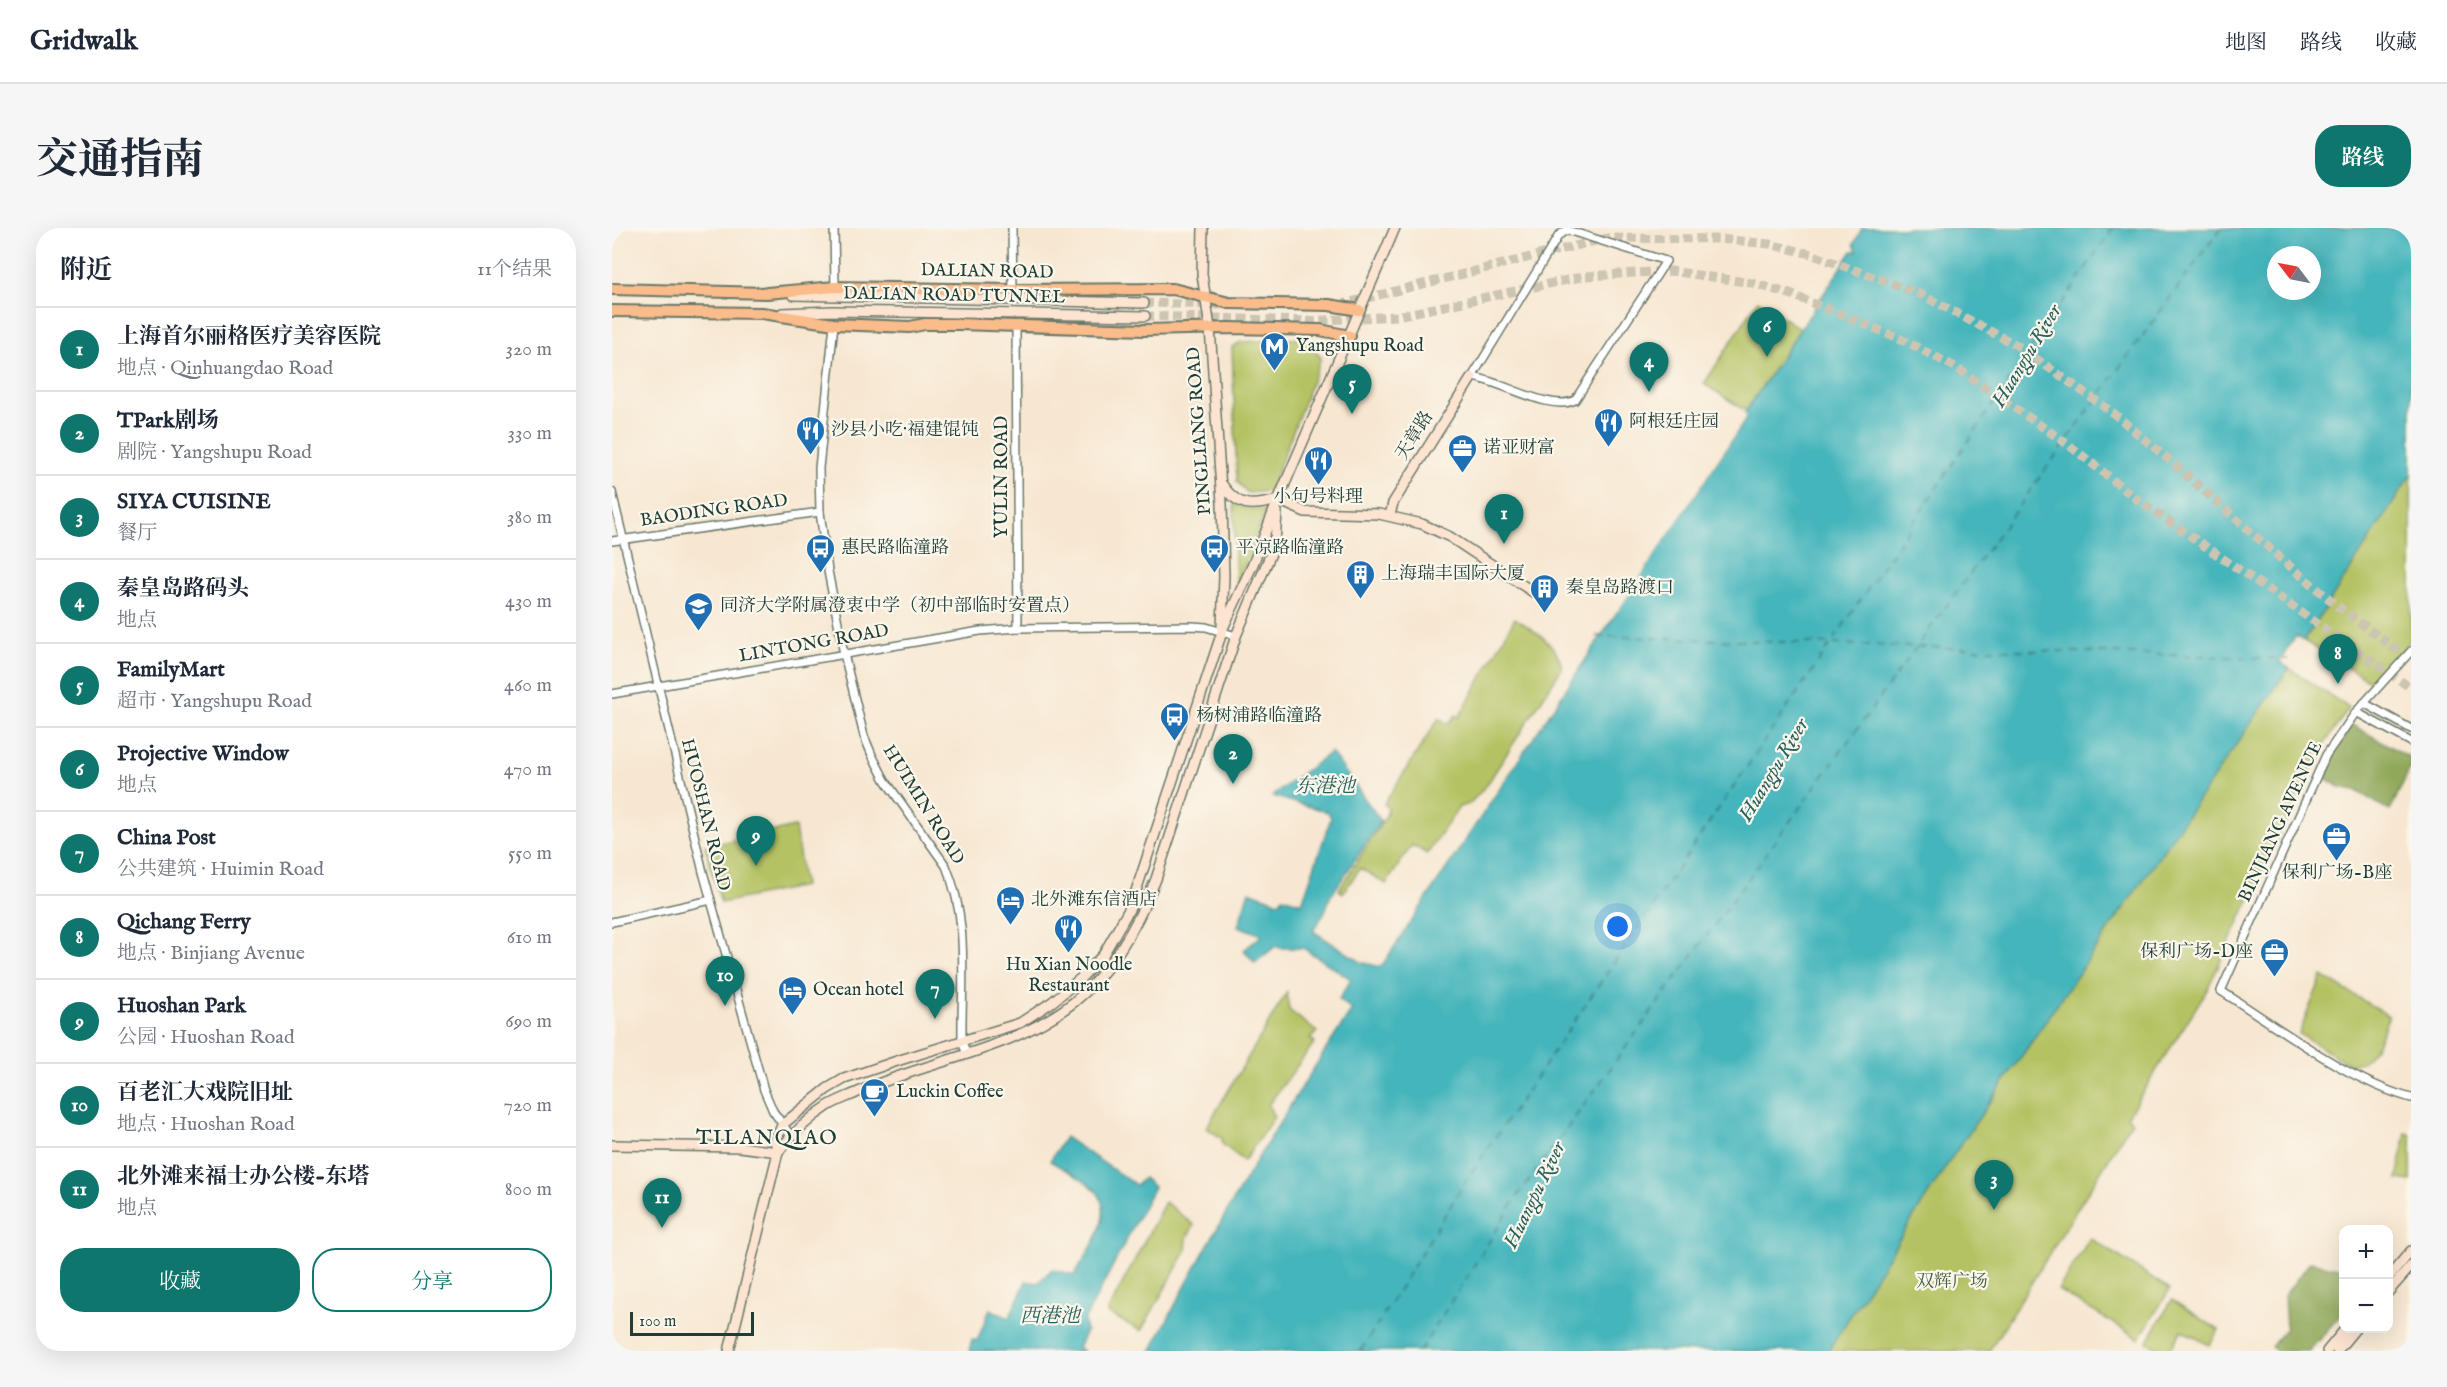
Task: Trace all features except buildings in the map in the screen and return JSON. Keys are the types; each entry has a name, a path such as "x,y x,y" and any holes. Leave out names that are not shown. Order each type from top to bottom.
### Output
{"main road":[{"name":"PINGLIANG ROAD","path":"1203,228 1202,274 1210,328 1220,482 1224,576 1222,632"},
{"path":"778,1152 775,1142 782,1125 826,1089 844,1079 1020,1023 1052,1002 1081,978 1103,955 1119,931 1131,906 1222,632 1250,573 1278,500 1395,228"},
{"name":"DALIAN ROAD","path":"612,289 767,293 835,287 1013,290 1173,289 1229,303 1329,305 1359,310"},
{"name":"DALIAN ROAD TUNNEL","path":"767,293 879,298 1144,303"},
{"name":"DALIAN ROAD TUNNEL","path":"762,314 832,310 1145,316"},
{"path":"612,311 762,314 834,324 910,327 926,324 1144,330 1210,328 1320,330 1350,336"},
{"name":"天章路","path":"1390,515 1393,503 1472,377"},
{"path":"1220,482 1228,493 1245,505 1259,505 1278,500 1305,512 1390,515 1422,525 1450,537 1533,592"},
{"path":"729,1351 778,1152 791,1136 829,1105 878,1082 967,1054 1028,1031 1074,1002 1095,982 1127,938 1144,909 1156,879 1236,636 1275,544 1278,500"},
{"path":"612,1145 741,1147 778,1152"},
{"path":"2393,1272 2411,1251"},
{"path":"2393,1286 2411,1266"},
{"path":"2327,1351 2343,1333"},
{"path":"2337,1351 2353,1333"}],"street":[{"path":"834,228 835,287"},
{"path":"1012,228 1013,290"},
{"path":"1567,230 1580,233 1666,261 1575,400 1563,404 1553,403 1488,379 1472,377 1563,232 1567,230"},
{"name":"HUIMIN ROAD","path":"834,324 819,468 820,512 828,571 844,654 864,736 890,788 946,866 953,882 964,949 962,1042 967,1054"},
{"name":"YULIN ROAD","path":"1016,326 1018,628"},
{"name":"HUOSHAN ROAD","path":"612,492 711,900 764,1090 773,1111 791,1136"},
{"name":"BAODING ROAD","path":"612,541 820,512"},
{"name":"LINTONG ROAD","path":"612,694 923,640 1018,628 1192,626 1206,627 1236,636"},
{"name":"BINJIANG AVENUE","path":"2411,651 2356,712 2326,755 2221,991 2340,1067 2378,1087 2411,1098"},
{"path":"2364,703 2411,729"},
{"path":"2356,712 2411,742"},
{"path":"612,922 711,900"}],"green space":[{"path":"1758,300 1800,329 1746,411 1704,384"},
{"path":"1305,338 1321,358 1270,491 1248,493 1237,482 1232,347 1241,342"},
{"path":"2411,475 2411,640 2371,682 2304,641"},
{"path":"1234,504 1266,511 1237,585 1235,565"},
{"path":"1515,618 1550,644 1562,668 1486,786 1469,804 1459,807 1427,854 1412,845 1386,884 1360,868 1343,893 1339,890 1386,816 1388,808 1384,804 1439,718 1448,724 1456,715 1459,717"},
{"name":"双辉广场","path":"2289,668 2349,708 2317,755 2207,990 2127,1117 2132,1121 1989,1351 1828,1351 1952,1157"},
{"path":"2352,725 2411,758 2411,766 2390,811 2355,790 2339,787 2322,776"},
{"path":"795,827 804,886 721,903 705,846"},
{"path":"2322,976 2389,1016 2379,1041 2363,1061 2347,1063 2299,1034"},
{"path":"1287,992 1289,1010 1317,1032 1310,1039 1315,1042 1268,1105 1274,1117 1244,1161 1222,1144 1222,1138 1206,1128"},
{"path":"2406,1133 2411,1134 2411,1181 2397,1179"},
{"path":"1165,1202 1194,1225 1187,1238 1186,1251 1141,1331 1107,1313"},
{"path":"2090,1238 2170,1289 2139,1339 2058,1290"},
{"path":"2310,1262 2339,1268 2339,1317 2309,1351 2277,1351 2271,1347 2286,1328 2284,1296"},
{"path":"2172,1300 2219,1330 2209,1345 2182,1330 2169,1351 2161,1351 2147,1342"}],"water":[{"path":"1862,228 2411,228 2411,475 2304,641 2296,636 2279,662 2289,668 1952,1157 1828,1351 1151,1351 1247,1177 1352,1010 1339,999 1351,979 1303,948 1276,946 1255,963 1244,950 1262,935 1238,926 1249,891 1279,902 1283,897 1302,903 1331,818 1328,812 1272,796 1331,752 1381,821 1330,897 1325,912 1313,931 1361,962 1381,967 1747,417 1744,415 1746,411 1852,251 1857,251 1854,244"},
{"name":"西港池","path":"1065,1137 1136,1185 1144,1178 1154,1187 1084,1321 1086,1331 1078,1348 1084,1351 969,1351 972,1339 977,1341 990,1309 1009,1318 1026,1281 1038,1283 1052,1269 1074,1275 1098,1234 1103,1211 1102,1201 1096,1191 1080,1178 1050,1161"}],"pier":[{"path":"1741,413 1747,416 1618,611 1615,610 1743,418"}],"ferry route":[{"path":"1361,1351 1463,1185 2113,228"},
{"path":"1420,1351 1517,1197 2221,228"},
{"path":"1596,636 2288,659"}],"tunnel":[{"path":"1339,305 1607,238 1720,239 1769,244 1811,254 1922,295 2018,346 2112,412 2286,563 2344,611 2411,660"},
{"path":"1145,316 1307,321 1397,316 1586,276 1671,271 1752,283 1790,294 1899,338 1955,367 2069,445 2138,500 2411,688"},
{"path":"1144,303 1226,305"}],"place":[{"name":"Projective Window","path":"1767,357"},
{"name":"Yangshupu Road","path":"1275,372"},
{"name":"秦皇岛路码头","path":"1649,392"},
{"name":"FamilyMart","path":"1352,414"},
{"name":"阿根廷庄园","path":"1608,448"},
{"name":"沙县小吃·福建馄饨","path":"810,456"},
{"name":"诺亚财富","path":"1462,474"},
{"name":"小句号料理","path":"1318,486"},
{"name":"上海首尔丽格医疗美容医院","path":"1504,544"},
{"name":"惠民路临潼路","path":"820,574"},
{"name":"平凉路临潼路","path":"1215,574"},
{"name":"上海瑞丰国际大厦","path":"1360,600"},
{"name":"秦皇岛路渡口","path":"1545,614"},
{"name":"同济大学附属澄衷中学（初中部临时安置点）","path":"699,632"},
{"name":"Qichang Ferry","path":"2338,684"},
{"name":"杨树浦路临潼路","path":"1175,742"},
{"name":"TPark剧场","path":"1233,784"},
{"name":"保利广场-B座","path":"2337,862"},
{"name":"Huoshan Park","path":"756,866"},
{"name":"北外滩东信酒店","path":"1010,926"},
{"name":"Hu Xian Noodle Restaurant","path":"1069,954"},
{"name":"保利广场-D座","path":"2274,978"},
{"name":"百老汇大戏院旧址","path":"725,1006"},
{"name":"Ocean hotel","path":"792,1016"},
{"name":"China Post","path":"935,1019"},
{"name":"Luckin Coffee","path":"875,1118"},
{"name":"SIYA CUISINE","path":"1994,1210"},
{"name":"北外滩来福士办公楼-东塔","path":"662,1228"}],"district":[{"name":"TILANQIAO","path":"767,1138"}],"water label":[{"name":"Huangpu River","path":"2027,356"},
{"name":"Huangpu River","path":"1774,770"},
{"name":"东港池","path":"1325,786"},
{"name":"Huangpu River","path":"1535,1195"}]}
